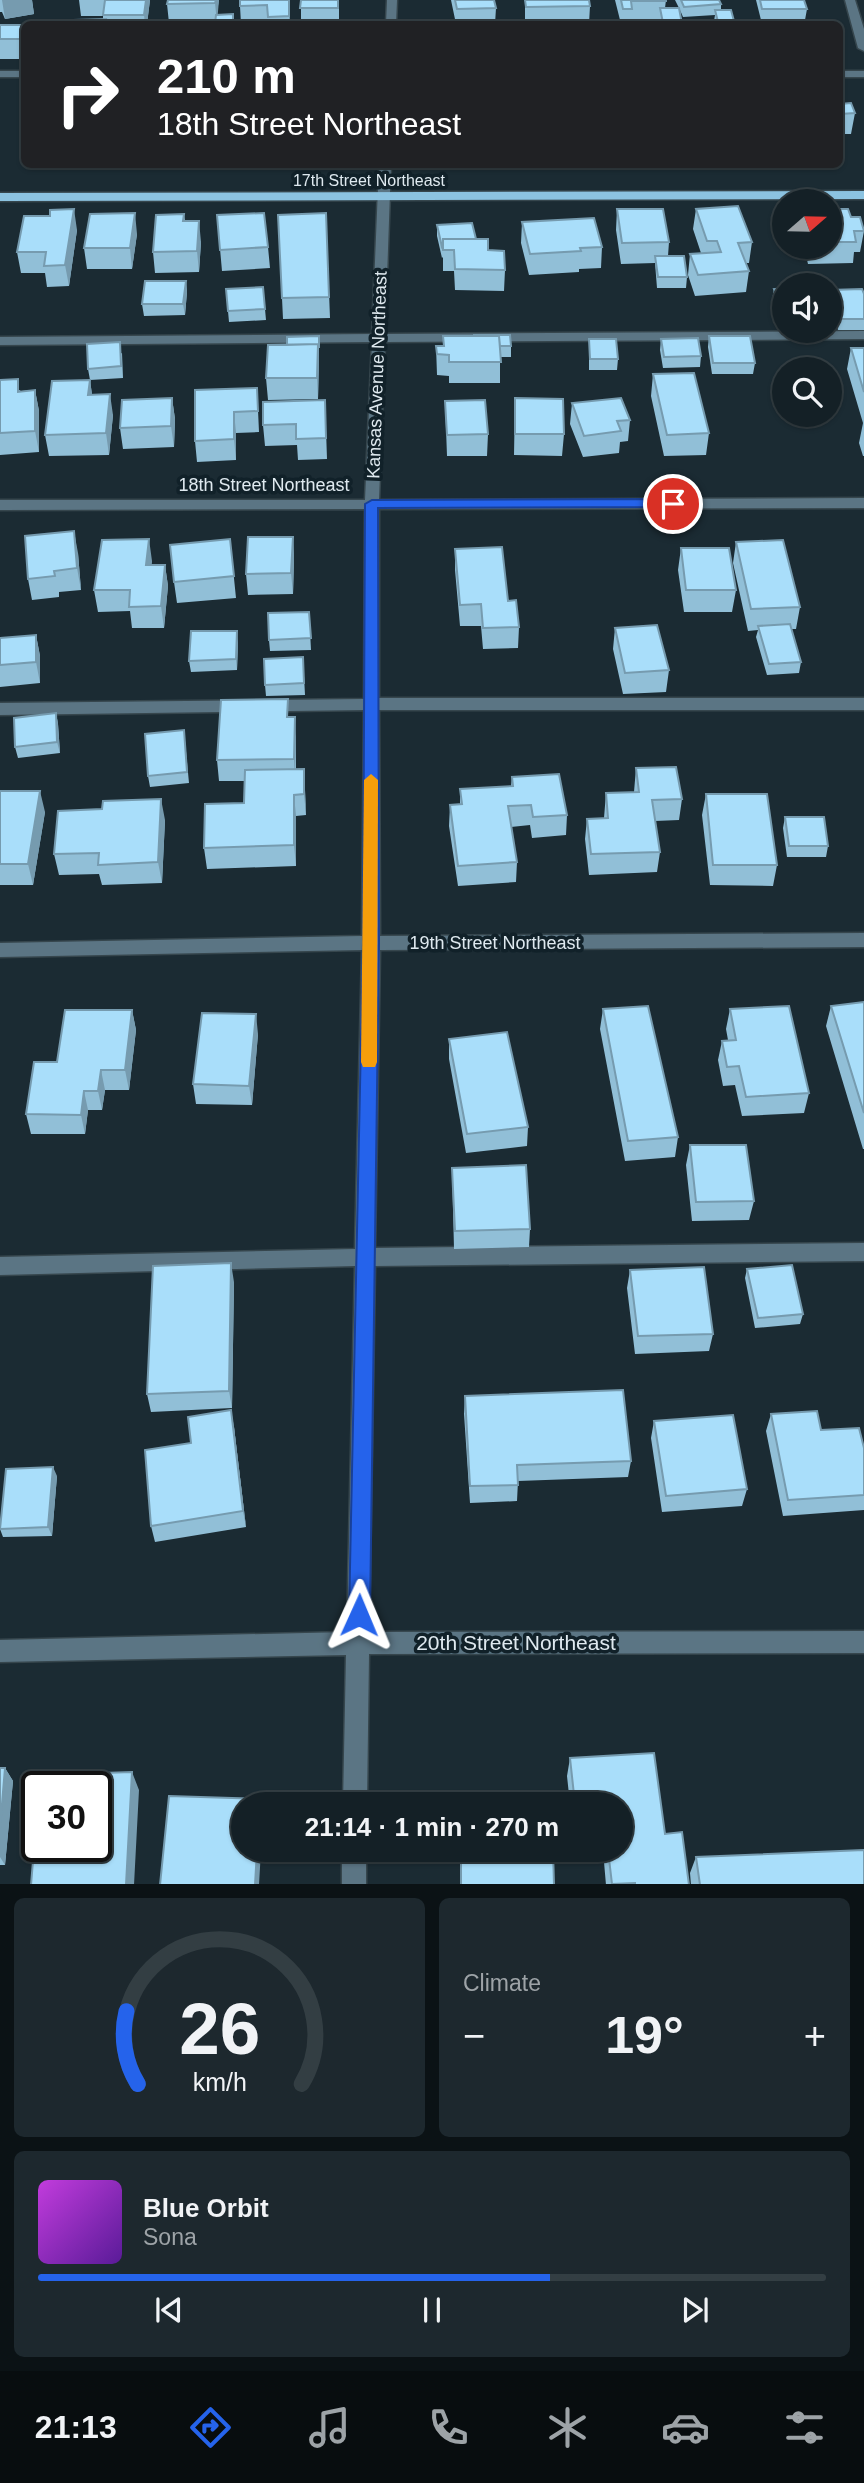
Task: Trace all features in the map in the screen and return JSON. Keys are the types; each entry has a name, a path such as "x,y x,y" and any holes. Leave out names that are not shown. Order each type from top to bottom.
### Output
{"main road":[{"name":"17th Street Northeast","path":"0,197 864,195"}],"street":[{"path":"391,21 392,0"},
{"path":"850,0 864,48"},
{"path":"0,74 21,74"},
{"path":"843,74 864,74"},
{"name":"Kansas Avenue Northeast","path":"355,1792 371,943 372,504 385,168"},
{"path":"0,341 864,335"},
{"name":"18th Street Northeast","path":"0,505 864,503"},
{"path":"0,709 371,704 864,704"},
{"name":"19th Street Northeast","path":"0,950 371,943 864,940"},
{"path":"0,1265 366,1257 864,1252"},
{"name":"20th Street Northeast","path":"0,1651 359,1643 864,1642"},
{"path":"354,1862 354,1884"}],"building":[{"path":"105,0 146,0 144,15 103,15"},
{"path":"168,0 216,0 215,3 167,4"},
{"path":"240,0 289,0 289,16 268,17 267,5 240,6"},
{"path":"301,0 338,0 338,8 300,8"},
{"path":"455,0 494,0 496,8 457,9"},
{"path":"525,0 589,0 590,6 526,7"},
{"path":"621,0 666,1 631,1 632,9 623,9"},
{"path":"681,0 719,0 721,4 684,7"},
{"path":"760,0 804,0 807,9 762,9"},
{"path":"660,8 679,8 681,21 663,21"},
{"path":"715,10 731,10 734,21 718,21"},
{"path":"233,14 233,21 215,21 216,15"},
{"path":"106,19 106,21 74,20"},
{"path":"0,25 21,25 21,39 0,39"},
{"path":"851,103 855,113 843,114 843,104"},
{"path":"738,206 752,242 738,243 749,271 698,275 690,254 721,252 717,241 707,241 696,209"},
{"path":"74,209 65,265 44,266 46,252 17,252 24,216 50,216 50,210"},
{"path":"617,209 663,209 669,242 622,243"},
{"path":"842,209 848,209 851,217 860,217 864,231 854,231 856,242 842,242"},
{"path":"135,213 130,248 84,248 90,214"},
{"path":"264,213 268,247 220,250 217,215"},
{"path":"326,213 329,297 282,298 278,215"},
{"path":"184,214 183,221 199,221 197,251 153,252 156,215"},
{"path":"594,218 602,247 530,254 522,222"},
{"path":"472,223 476,239 443,239 442,247 437,225"},
{"path":"443,239 488,239 488,250 504,251 505,270 455,269 454,250 443,250"},
{"path":"655,256 684,256 687,277 658,277"},
{"path":"145,281 186,281 183,304 142,304"},
{"path":"263,287 265,309 228,311 226,289"},
{"path":"862,289 864,319 842,319 842,290"},
{"path":"473,335 510,335 511,346 500,346 499,336"},
{"path":"319,336 319,347 318,344 287,345 287,337"},
{"path":"443,336 499,336 501,362 449,362 449,355 437,354 436,346 444,346"},
{"path":"709,336 750,336 755,363 713,363"},
{"path":"698,338 701,356 664,357 661,339"},
{"path":"589,339 616,339 618,359 590,359"},
{"path":"120,342 121,366 88,369 87,344"},
{"path":"318,344 317,378 266,378 268,345"},
{"path":"851,348 864,348 864,392"},
{"path":"694,373 709,433 667,435 653,374"},
{"path":"18,379 18,392 35,390 35,431 0,433 0,380"},
{"path":"90,380 88,395 110,394 106,433 45,435 52,381"},
{"path":"257,388 258,411 234,412 234,439 195,441 195,390"},
{"path":"172,398 171,426 120,428 122,400"},
{"path":"515,398 563,399 564,434 515,434"},
{"path":"621,398 630,420 617,421 621,431 584,436 572,403"},
{"path":"325,400 326,438 296,439 296,424 263,425 263,402"},
{"path":"485,400 488,434 447,435 445,401"},
{"path":"74,531 77,568 54,571 55,576 28,579 25,536"},
{"path":"248,537 293,537 291,573 246,574"},
{"path":"149,539 146,565 165,565 161,606 129,607 130,590 94,590 102,540"},
{"path":"230,539 234,576 174,582 170,545"},
{"path":"783,540 800,607 751,609 736,542"},
{"path":"502,547 508,601 516,600 519,627 483,628 481,604 460,605 455,549"},
{"path":"681,548 729,548 736,590 686,590"},
{"path":"309,612 311,638 269,640 268,613"},
{"path":"790,624 801,662 769,664 758,626"},
{"path":"657,625 669,670 625,673 615,628"},
{"path":"191,631 237,631 236,659 189,661"},
{"path":"36,635 36,662 0,665 0,638"},
{"path":"303,657 304,683 265,685 264,659"},
{"path":"288,699 287,717 295,717 294,759 217,760 221,700"},
{"path":"56,713 57,742 15,747 14,718"},
{"path":"184,730 187,772 148,776 145,734"},
{"path":"676,767 682,799 652,800 660,852 591,854 587,819 608,818 606,793 639,792 636,768"},
{"path":"304,769 304,794 294,795 294,845 204,848 205,804 244,803 245,770"},
{"path":"559,774 567,815 533,817 531,805 508,806 517,862 458,866 450,805 462,804 460,789 513,786 512,777"},
{"path":"0,791 40,791 28,864 0,864"},
{"path":"706,794 767,794 777,865 713,865"},
{"path":"161,799 158,862 98,865 99,853 54,854 58,811 102,809 103,801"},
{"path":"785,817 824,817 828,846 789,846"},
{"path":"864,1002 864,1113 831,1006"},
{"path":"648,1006 678,1137 628,1141 603,1009"},
{"path":"789,1006 809,1093 746,1097 739,1066 727,1067 722,1041 736,1040 730,1009"},
{"path":"65,1010 132,1010 125,1070 101,1070 98,1091 84,1091 81,1115 26,1114 34,1062 57,1062"},
{"path":"202,1013 256,1014 249,1086 193,1084"},
{"path":"507,1032 528,1127 467,1134 449,1039"},
{"path":"690,1145 746,1145 754,1201 696,1202"},
{"path":"526,1165 530,1229 455,1231 452,1168"},
{"path":"231,1263 229,1391 147,1394 153,1266"},
{"path":"792,1265 803,1314 758,1318 747,1269"},
{"path":"704,1267 713,1334 638,1336 630,1270"},
{"path":"623,1390 631,1461 517,1465 518,1485 470,1486 465,1396"},
{"path":"231,1410 243,1511 151,1526 145,1450 191,1443 188,1417"},
{"path":"817,1411 821,1430 859,1428 864,1448 864,1495 788,1500 771,1414"},
{"path":"733,1415 747,1489 666,1496 654,1421"},
{"path":"53,1467 48,1527 0,1529 6,1469"},
{"path":"654,1753 665,1834 682,1832 689,1884 612,1884 609,1862 633,1862 633,1792 574,1792 570,1758"},
{"path":"0,1768 5,1768 0,1828"},
{"path":"132,1772 126,1884 31,1884 33,1862 112,1862 112,1773"},
{"path":"169,1796 231,1798 231,1862 256,1862 255,1884 160,1884"},
{"path":"864,1850 864,1884 700,1884 696,1857"},
{"path":"461,1862 553,1862 554,1884 461,1884"}],"slow traffic":[{"path":"369,1062 371,780"}],"route":[{"path":"359,1615 371,943 372,504 673,504"}]}
